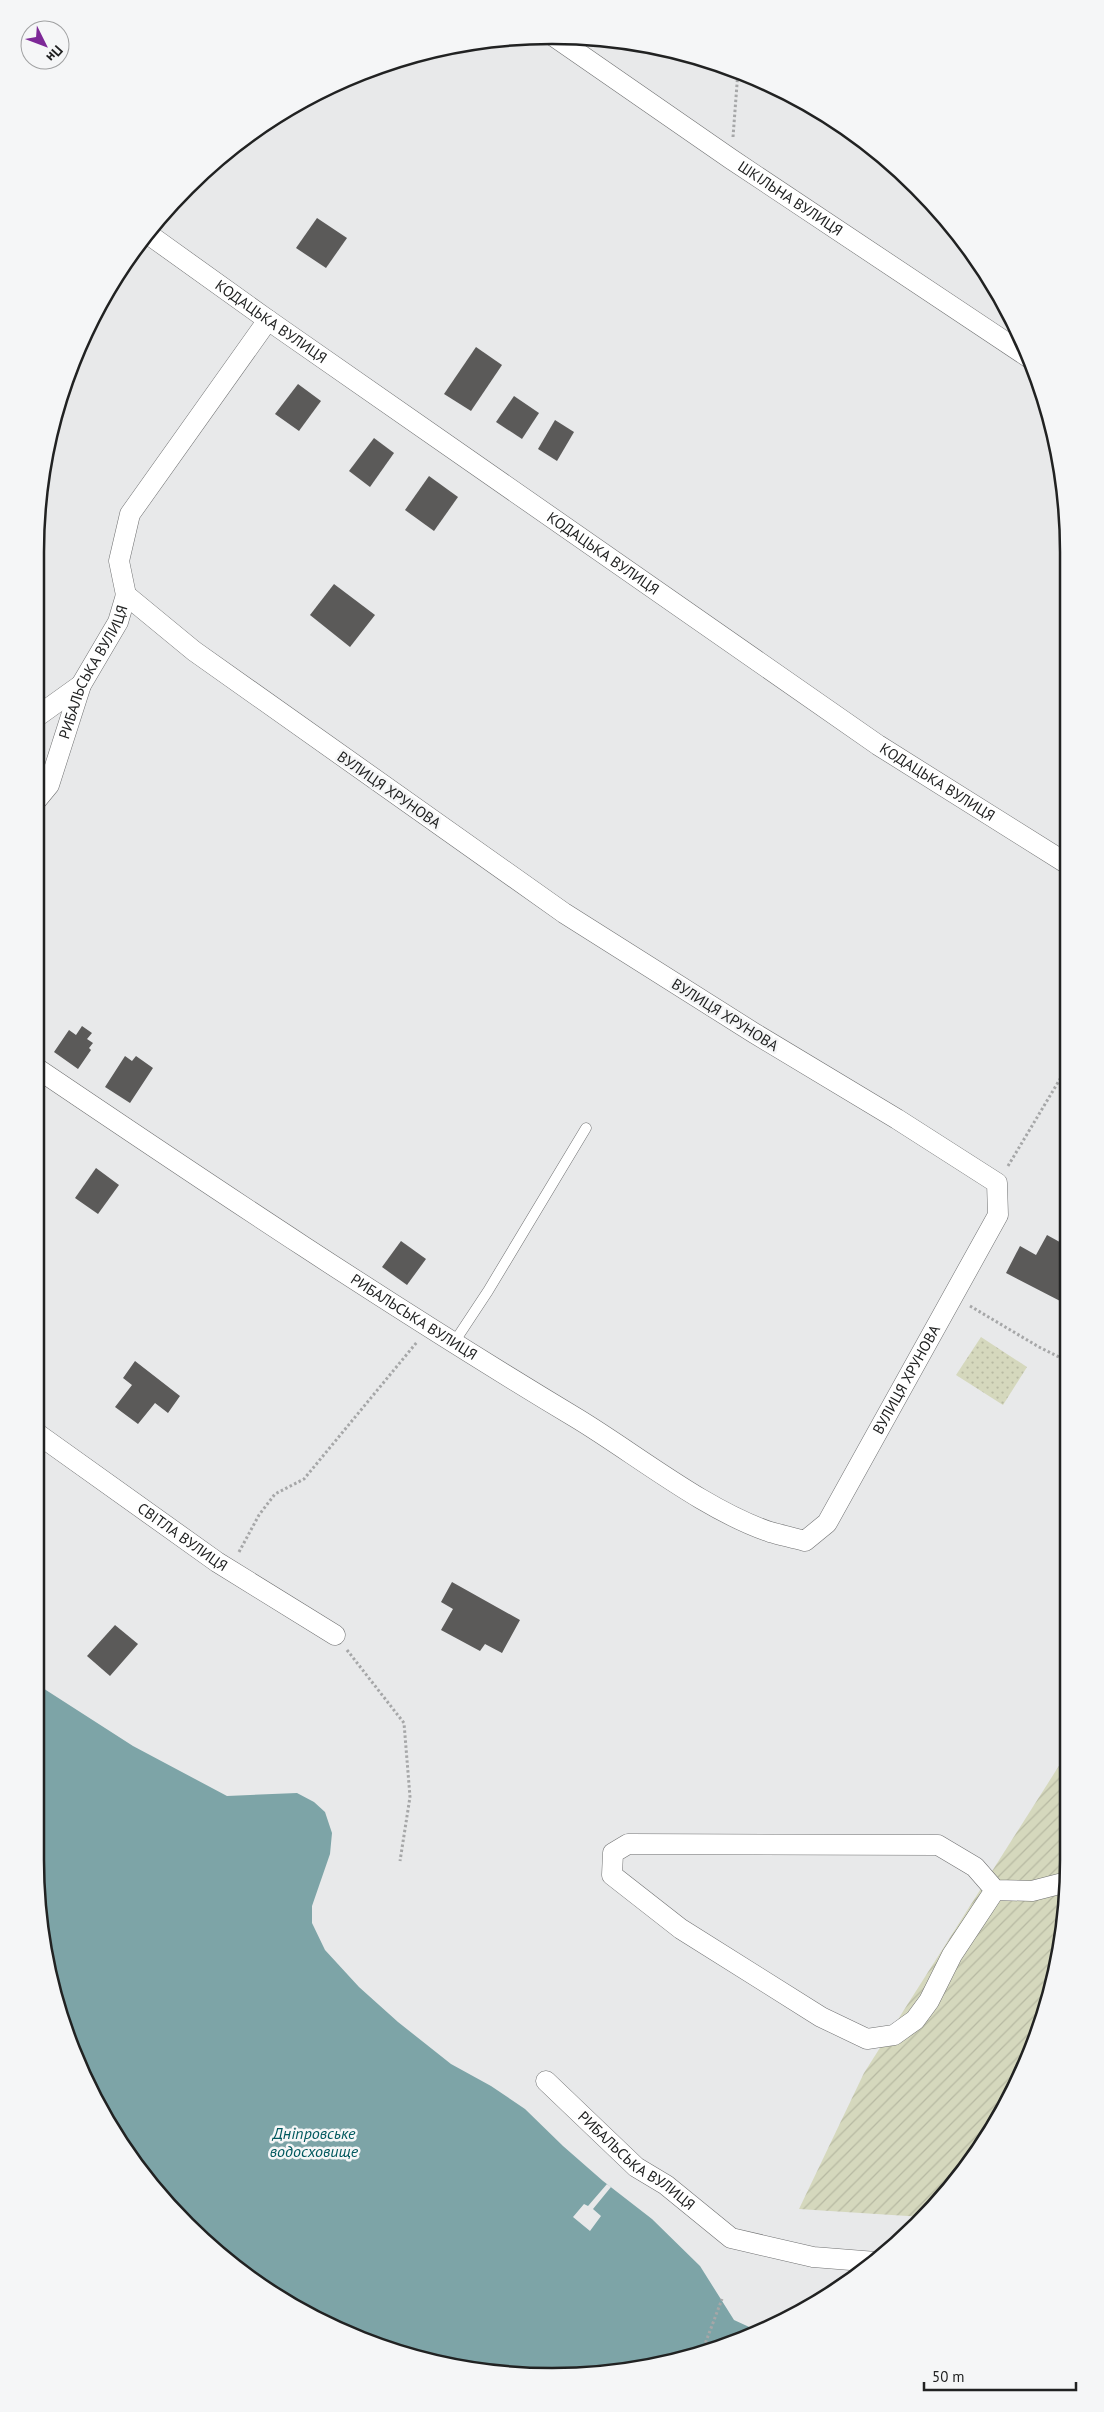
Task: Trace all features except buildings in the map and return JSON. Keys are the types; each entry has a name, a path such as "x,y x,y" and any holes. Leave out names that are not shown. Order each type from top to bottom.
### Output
{"street":[{"name":"ШКІЛЬНА ВУЛИЦЯ","path":"566,44 731,159 1019,351"},
{"name":"КОДАЦЬКА ВУЛИЦЯ","path":"153,238 268,320 878,745 1060,859"},
{"path":"126,595 118,562 130,514 268,320"},
{"name":"РИБАЛЬСЬКА ВУЛИЦЯ","path":"44,791 49,785 81,685 118,622 126,595"},
{"name":"ВУЛИЦЯ ХРУНОВА","path":"126,595 194,651 564,913 997,1183 998,1215 827,1523 805,1541"},
{"path":"44,712 81,685"},
{"name":"РИБАЛЬСЬКА ВУЛИЦЯ","path":"44,1073 205,1183 428,1328 597,1430 712,1505 769,1531 805,1541"},
{"name":"СВІТЛА ВУЛИЦЯ","path":"44,1438 228,1570 335,1635"},
{"path":"995,1890 952,1955 929,2001 915,2020 894,2035 867,2039 821,2017 681,1929 612,1875 613,1853 628,1844 938,1844 975,1867 995,1890 1032,1891 1059,1884"},
{"name":"РИБАЛЬСЬКА ВУЛИЦЯ","path":"546,2081 636,2167 666,2185 731,2238 813,2258 863,2261"}],"lane":[{"path":"453,1344 488,1291 586,1128"}],"path":[{"path":"731,159 737,79"},
{"path":"997,1183 1060,1079"},
{"path":"953,1295 1038,1347 1060,1358"},
{"path":"228,1570 259,1515 275,1494 304,1479 428,1328"},
{"path":"335,1635 404,1723 410,1797 400,1861"},
{"path":"705,2344 722,2300"}],"green space":[{"path":"981,1337 1027,1367 1003,1405 956,1375"},
{"path":"1060,1764 1060,1860 1056,1926 1043,1992 1033,2023 1008,2085 975,2142 934,2195 914,2216 799,2209 864,2073"}],"water":[{"name":"Дніпровське водосховище","path":"44,1689 133,1746 227,1796 297,1793 314,1802 325,1812 332,1833 330,1854 312,1906 312,1923 325,1950 359,1987 398,2022 451,2064 491,2086 525,2109 603,2181 652,2219 700,2266 734,2320 751,2328 684,2351 618,2364 552,2368 486,2364 420,2351 358,2330 327,2316 270,2283 217,2242 170,2195 129,2142 96,2085 82,2054 61,1992 48,1926 45,1893"}],"pier":[{"path":"607,2184 611,2187 593,2209 601,2216 590,2231 573,2217 584,2204 588,2206"}]}
